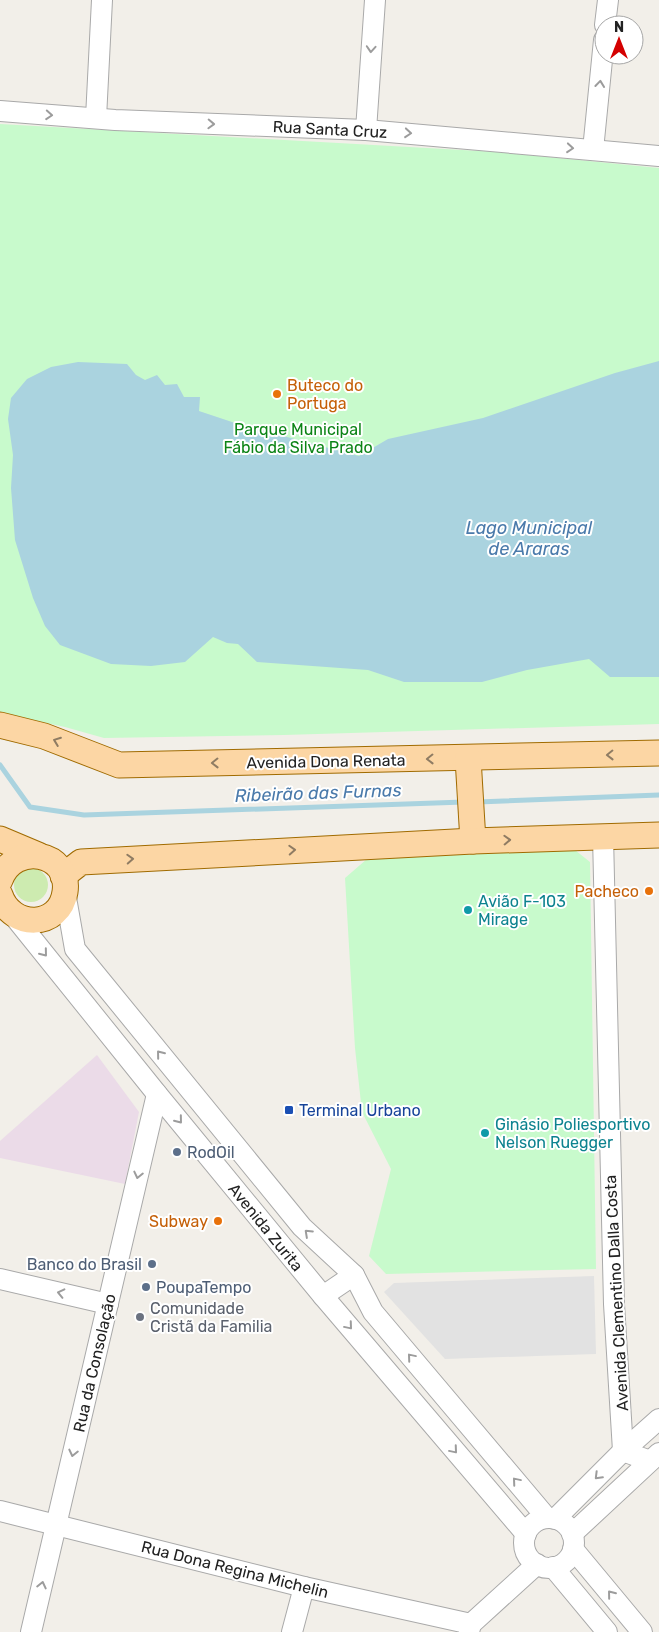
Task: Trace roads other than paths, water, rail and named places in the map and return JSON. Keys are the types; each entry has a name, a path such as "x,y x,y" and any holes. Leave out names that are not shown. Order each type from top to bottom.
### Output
{"main road":[{"name":"Avenida Dona Renata","path":"0,725 44,736 119,765 659,753"},
{"path":"468,758 472,832"},
{"path":"0,839 54,862 70,876 472,832 603,836 659,834"},
{"path":"38,855 18,858 9,864 3,872 3,898 29,920 46,918 55,912 62,902 70,876"}],"street":[{"path":"96,118 102,0"},
{"path":"366,130 375,0"},
{"path":"607,15 608,0"},
{"path":"593,150 602,65"},
{"name":"Rua Santa Cruz","path":"0,112 366,130 659,156"},
{"name":"Avenida Clementino Dalla Costa","path":"603,836 614,1304 623,1451"},
{"name":"Avenida Zurita","path":"70,876 75,950 302,1227 354,1275 373,1312 551,1518"},
{"name":"Avenida Zurita","path":"3,898 157,1094 323,1296 526,1534"},
{"name":"Rua da Consolação","path":"31,1632 157,1094"},
{"path":"323,1296 354,1275"},
{"path":"0,1279 108,1304"},
{"path":"607,1632 545,1566 527,1554 525,1548 526,1534 534,1523 551,1518 659,1419"},
{"path":"623,1451 655,1457"},
{"path":"470,1628 545,1566 566,1561 573,1541 655,1457"},
{"name":"Rua Dona Regina Michelin","path":"0,1511 470,1628"},
{"path":"551,1518 568,1527 573,1541 642,1632"},
{"path":"292,1632 304,1587"}],"water":[{"name":"Lago Municipal de Araras","path":"659,361 659,677 610,677 589,659 527,670 482,682 404,682 368,670 257,662 238,644 227,643 213,637 185,662 151,666 111,664 60,645 45,626 33,598 15,540 11,488 13,455 8,419 11,398 27,379 51,367 78,362 127,364 136,375 145,380 157,375 165,385 177,384 184,397 200,397 199,411 238,424 359,456 388,439 483,418 615,373"}],"waterway":[{"name":"Ribeirão das Furnas","path":"0,765 30,807 84,815 464,802"},
{"name":"Ribeirão das Furnas","path":"478,802 659,795"}],"place":[{"name":"Buteco do Portuga","path":"277,394"},
{"name":"Pacheco","path":"649,891"},
{"name":"Avião F-103 Mirage","path":"468,910"},
{"name":"Terminal Urbano","path":"289,1110"},
{"name":"Ginásio Poliesportivo Nelson Ruegger","path":"485,1133"},
{"name":"RodOil","path":"177,1152"},
{"name":"Subway","path":"218,1221"},
{"name":"Banco do Brasil","path":"152,1264"},
{"name":"PoupaTempo","path":"146,1287"},
{"name":"Comunidade Cristã da Familia","path":"140,1317"}],"park label":[{"name":"Parque Municipal Fábio da Silva Prado","path":"298,438"}]}
